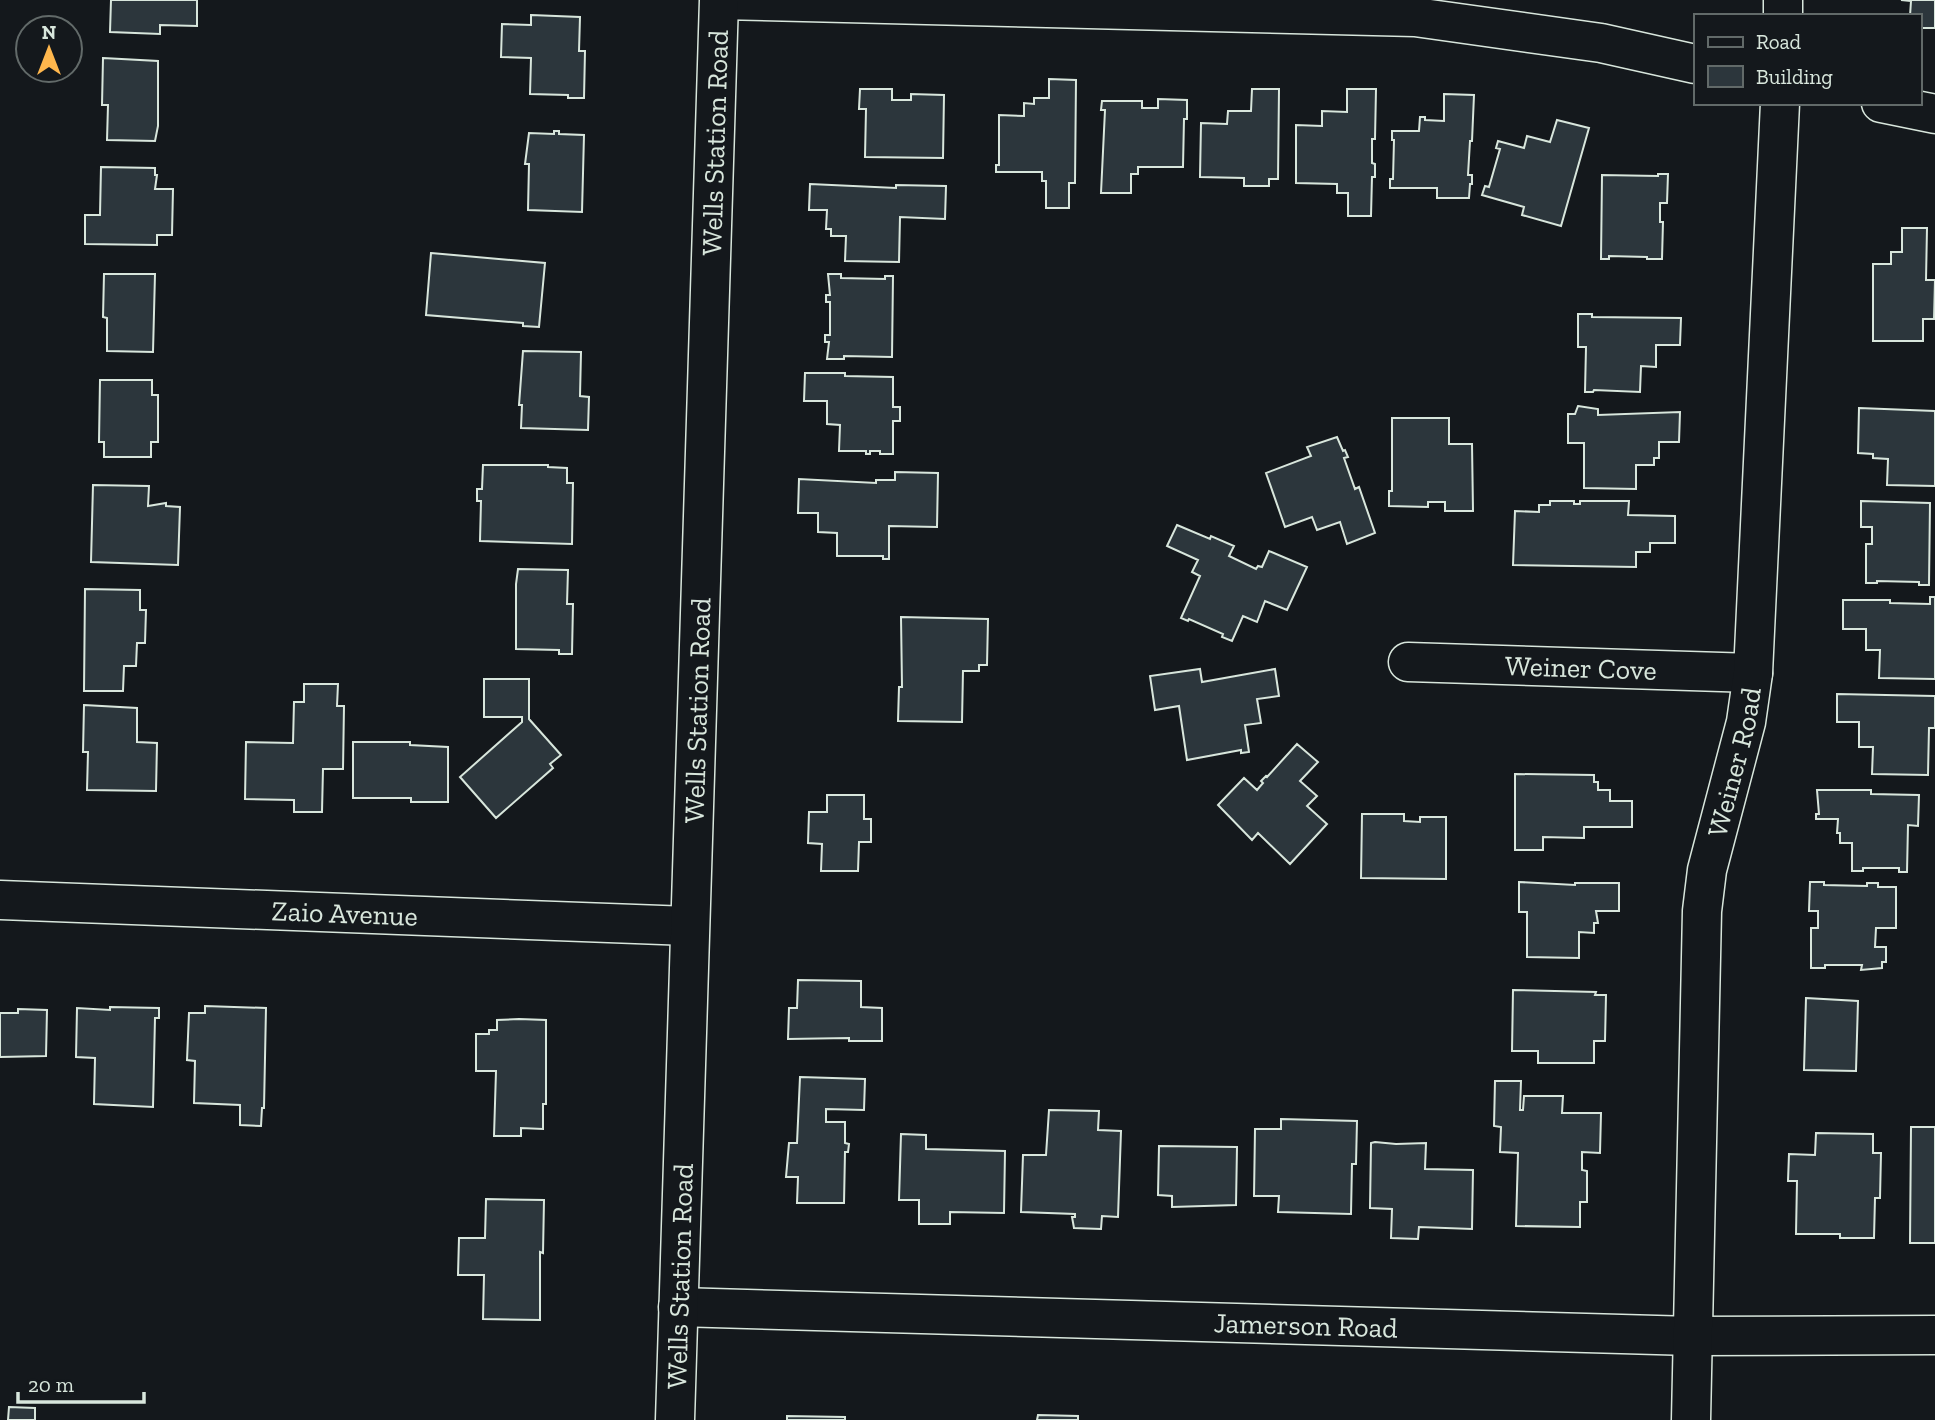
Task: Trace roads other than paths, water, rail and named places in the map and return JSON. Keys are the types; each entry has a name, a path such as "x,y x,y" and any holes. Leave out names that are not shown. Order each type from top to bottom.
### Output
{"street":[{"path":"720,0 1415,17 1601,43 1694,64"},
{"name":"Wells Station Road","path":"675,1420 720,0"},
{"name":"Weiner Road","path":"1691,1420 1702,911 1707,870 1746,722 1753,673 1780,105"},
{"path":"1891,105 1935,114"},
{"name":"Weiner Cove","path":"1408,662 1753,673"},
{"name":"Zaio Avenue","path":"0,900 689,926"},
{"name":"Jamerson Road","path":"678,1307 1692,1336 1935,1335"}]}
